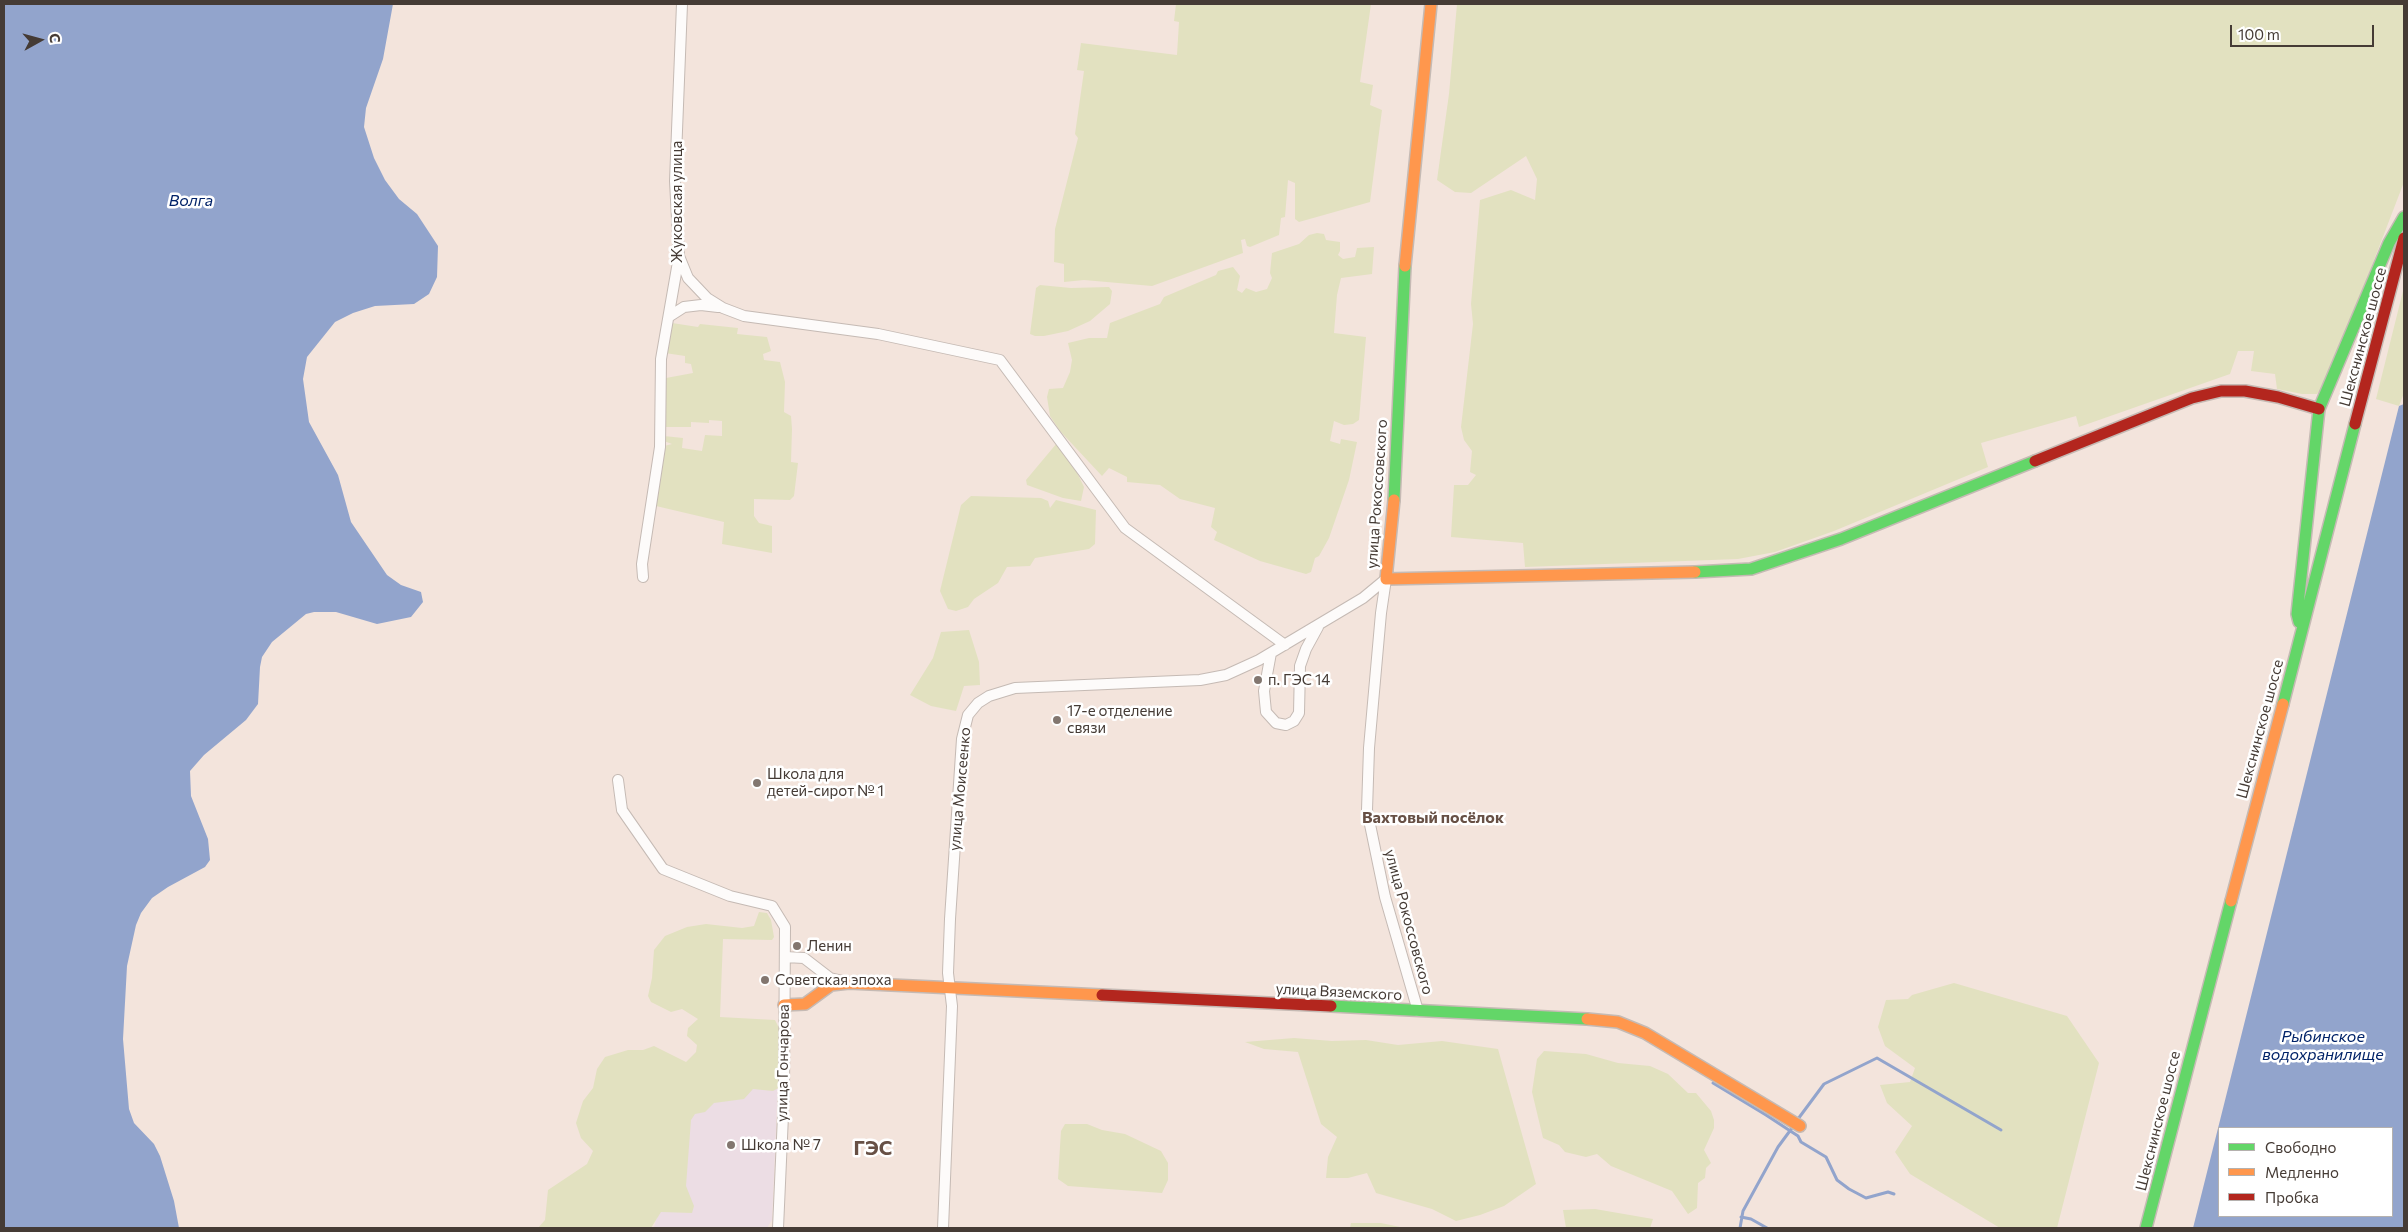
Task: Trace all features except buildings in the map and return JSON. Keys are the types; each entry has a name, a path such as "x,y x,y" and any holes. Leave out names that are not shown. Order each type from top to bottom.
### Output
{"street":[{"name":"Жуковская улица","path":"643,577 642,564 660,447 661,359 679,256 676,182 682,4"},
{"name":"улица Рокоссовского","path":"1418,1011 1385,897 1367,810 1369,748 1381,613 1393,517 1406,253 1431,4"},
{"path":"2302,631 2297,614 2316,456 2319,409 2390,243 2404,216"},
{"name":"Шекснинское шоссе","path":"2146,1228 2404,238"},
{"path":"679,256 684,271 694,286 707,298 723,308"},
{"path":"670,316 684,307 700,305 723,308 760,318 878,334 1000,360 1125,528 1285,645"},
{"path":"1386,579 1697,573 1751,569 1784,560 1841,538 2192,398 2221,391 2245,391 2278,397 2319,409"},
{"name":"улица Моисеенко","path":"942,1228 952,1006 948,973 950,919 962,739 965,721 978,703 997,692 1014,688 1209,679 1235,672 1285,645 1363,598 1386,579"},
{"path":"1271,653 1264,691 1266,712 1276,723 1286,724 1294,721 1299,712 1300,666 1309,642 1320,624"},
{"name":"улица Гончарова","path":"618,780 622,810 663,869 730,896 772,906 785,927 784,1093 778,1228"},
{"path":"785,957 804,958 830,978 849,982"},
{"path":"818,968 822,982 818,994"},
{"name":"улица Вяземского","path":"784,1005 805,1004 831,985 849,982 1585,1018 1618,1022 1656,1038 1800,1126"}],"shaded area":[{"name":"Школа № 7","path":"689,1077 778,1081 772,1220 767,1228 654,1228"}],"green space":[{"path":"1176,4 1371,4 1360,82 1373,85 1370,105 1382,110 1370,202 1299,222 1295,219 1295,183 1288,180 1285,217 1281,218 1279,235 1250,247 1247,246 1245,239 1241,240 1243,253 1152,286 1084,280 1064,282 1064,264 1054,262 1055,229 1078,138 1075,134 1084,71 1077,70 1081,43 1177,55 1179,22 1174,21"},
{"path":"1457,4 2404,4 2404,182 2326,385 2317,394 2302,394 2277,389 2275,374 2251,371 2254,351 2238,351 2230,374 2079,427 2076,416 1981,443 1988,467 1834,531 1775,552 1738,559 1525,567 1523,543 1451,537 1454,485 1468,485 1476,475 1470,472 1472,451 1464,440 1461,427 1473,324 1471,304 1480,200 1511,190 1535,200 1537,179 1526,156 1471,193 1455,192 1437,180 1449,94"},
{"path":"1324,234 1326,240 1340,242 1338,255 1343,259 1355,257 1357,248 1374,247 1372,274 1341,278 1337,295 1334,333 1366,337 1359,420 1353,424 1344,425 1334,421 1330,441 1340,444 1341,439 1357,442 1349,480 1329,538 1319,556 1315,558 1311,572 1306,574 1260,561 1214,540 1217,532 1211,527 1215,508 1180,499 1160,485 1127,482 1127,477 1109,468 1102,476 1060,431 1050,416 1047,397 1049,389 1063,388 1070,372 1072,360 1068,343 1089,338 1107,338 1110,323 1160,304 1164,297 1216,275 1218,271 1233,267 1240,276 1237,290 1242,293 1246,288 1256,292 1267,289 1272,278 1270,273 1272,253 1299,244 1309,235"},
{"path":"1040,285 1071,288 1109,287 1112,291 1110,304 1090,321 1068,331 1035,336 1030,334 1036,288"},
{"path":"2404,287 2404,393 2399,406 2376,399"},
{"path":"672,323 698,327 700,324 738,328 737,334 767,337 771,351 763,354 764,360 780,362 785,382 784,412 791,416 791,462 798,463 794,496 790,500 754,499 754,516 759,523 772,526 772,553 722,544 724,522 656,506 664,446 672,444 664,441 664,436 683,438 682,448 702,451 705,435 722,436 722,421 709,420 709,423 691,422 691,427 665,427 666,378 693,373 691,364 685,363 685,356 665,353"},
{"path":"1057,443 1072,462 1084,487 1081,501 1063,498 1027,485 1026,480"},
{"path":"971,496 1041,498 1048,501 1050,508 1056,500 1096,510 1095,544 1089,549 1035,558 1030,566 1007,567 998,583 974,599 968,607 956,611 948,609 940,591 961,505"},
{"path":"969,630 979,662 980,685 964,686 956,711 931,706 910,695 933,658 941,632"},
{"path":"759,912 767,913 771,920 774,937 772,940 723,939 720,1017 775,1020 779,1028 780,1087 773,1091 753,1089 744,1099 714,1103 705,1112 695,1114 691,1120 686,1186 694,1206 692,1213 661,1212 651,1228 538,1228 545,1220 548,1190 587,1164 593,1151 581,1138 576,1123 583,1101 593,1088 597,1069 605,1057 628,1050 643,1050 654,1046 686,1062 696,1052 697,1045 687,1036 688,1028 698,1019 682,1009 671,1012 651,1002 648,996 652,978 654,950 665,936 687,927 706,924 742,928 754,926"},
{"path":"1954,983 2067,1016 2099,1063 2057,1228 2000,1228 1910,1174 1895,1152 1912,1126 1887,1103 1880,1085 1910,1082 1915,1068 1885,1046 1878,1027 1886,1000 1908,999 1912,995"},
{"path":"1294,1038 1332,1041 1366,1040 1398,1045 1442,1041 1498,1049 1536,1184 1504,1206 1456,1221 1432,1209 1376,1193 1367,1173 1348,1178 1326,1178 1328,1157 1337,1137 1321,1124 1298,1052 1264,1049 1245,1042"},
{"path":"1544,1051 1586,1054 1618,1063 1650,1066 1668,1074 1688,1093 1696,1093 1711,1111 1714,1120 1714,1128 1704,1150 1711,1163 1706,1168 1705,1178 1698,1183 1697,1208 1688,1214 1672,1191 1611,1166 1597,1154 1586,1157 1565,1152 1559,1145 1543,1138 1532,1092 1537,1059"},
{"path":"1065,1124 1087,1124 1102,1130 1125,1134 1161,1151 1168,1163 1168,1180 1162,1193 1068,1186 1058,1179 1061,1131"},
{"path":"1595,1209 1653,1219 1650,1228 1566,1228 1563,1210"},
{"path":"1351,1223 1381,1223 1405,1228 1350,1228"}],"water":[{"name":"Волга","path":"4,4 393,4 383,59 366,108 364,127 374,158 385,180 399,199 417,214 438,246 437,277 429,294 414,304 375,306 353,313 335,322 307,357 303,379 309,422 338,475 351,522 387,575 401,585 421,592 423,602 411,617 377,624 336,612 306,614 272,642 262,657 258,704 246,720 204,755 190,771 191,796 208,839 210,860 205,867 152,898 141,913 136,925 127,966 123,1039 129,1109 134,1123 154,1144 160,1156 174,1201 179,1228 4,1228"},
{"name":"Рыбинское водохранилище","path":"2404,404 2404,1228 2193,1228 2218,1128 2218,1217 2393,1217 2393,1127 2218,1127 2399,406"}],"waterway":[{"path":"1798,1119 1824,1084 1877,1058 2001,1130"},
{"path":"1713,1083 1766,1115 1798,1136 1801,1142 1826,1157 1837,1180 1849,1189 1866,1198 1888,1192 1894,1194"},
{"path":"1740,1228 1743,1211 1778,1147 1792,1128"},
{"path":"1741,1217 1751,1219 1767,1228"}],"traffic: fast":[{"path":"2299,622 2297,614 2319,409 2389,243 2404,217"},
{"path":"1394,500 1405,266"},
{"path":"2283,704 2355,424"},
{"path":"1695,572 1751,569 1841,539 2035,461"},
{"path":"2146,1228 2231,901"},
{"path":"1331,1006 1587,1019"}],"traffic: slow":[{"path":"1405,266 1431,4"},
{"path":"1394,500 1386,579 1695,572"},
{"path":"2231,901 2283,704"},
{"path":"784,1005 805,1004 831,985 849,983 1102,995"},
{"path":"1587,1019 1618,1022 1645,1033 1800,1126"}],"traffic: jam":[{"path":"2355,424 2404,238"},
{"path":"2035,461 2192,398 2221,391 2245,391 2278,397 2319,409"},
{"path":"1102,995 1331,1006"}],"place":[{"name":"п. ГЭС 14","path":"1258,680"},
{"name":"17-е отделение связи","path":"1057,720"},
{"name":"Школа для детей-сирот № 1","path":"757,783"},
{"name":"Ленин","path":"797,946"},
{"name":"Советская эпоха","path":"765,980"},
{"name":"Школа № 7","path":"731,1145"}],"district":[{"name":"Вахтовый посёлок","path":"1433,818"},
{"name":"ГЭС","path":"873,1148"}]}
